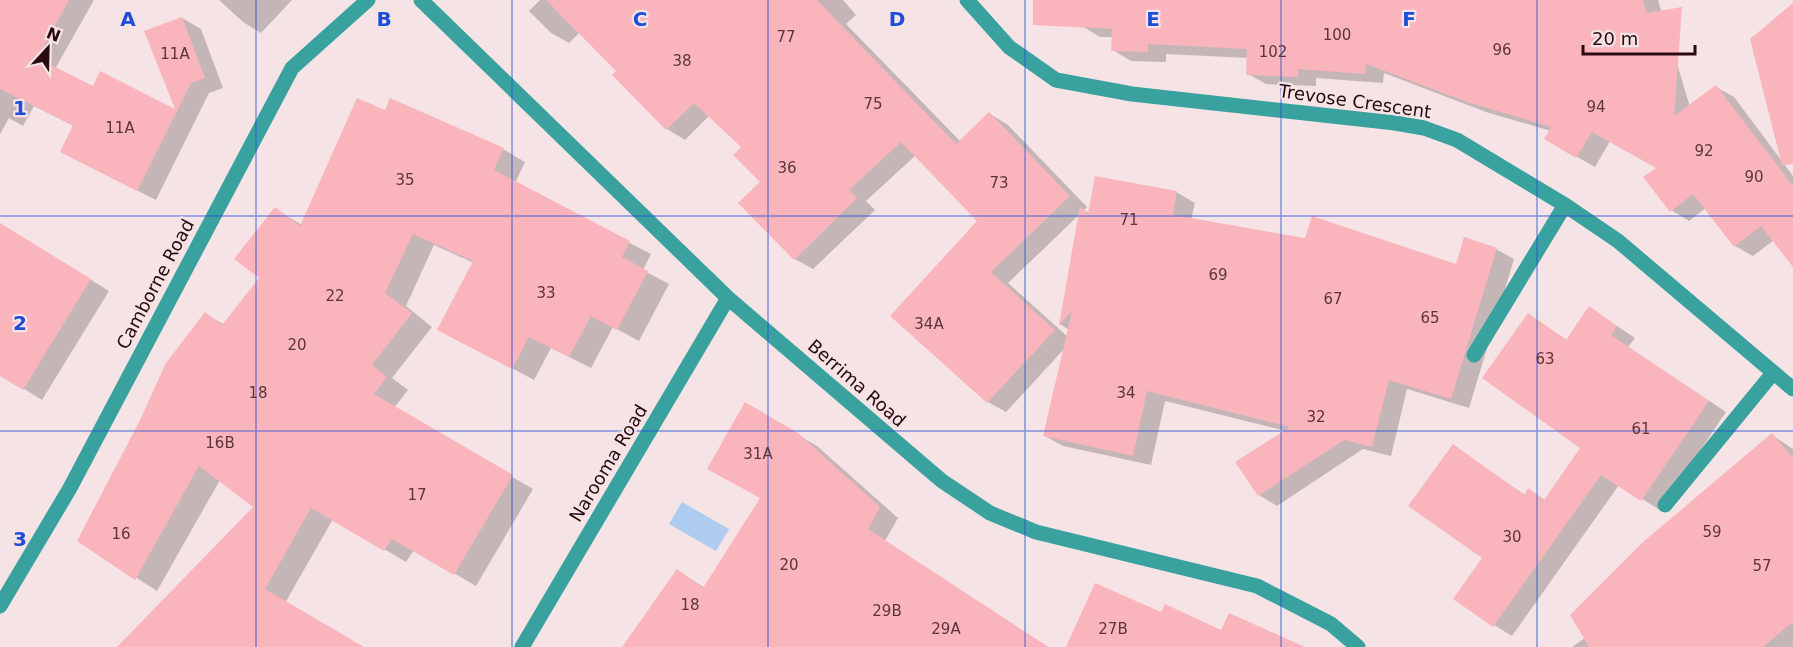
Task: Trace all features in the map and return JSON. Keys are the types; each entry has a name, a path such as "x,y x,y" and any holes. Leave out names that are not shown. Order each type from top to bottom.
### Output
{"street":[{"name":"Camborne Road","path":"0,606 70,488 291,68 368,0"},
{"name":"Berrima Road","path":"421,0 728,298 942,481 990,513 1036,532 1257,586 1331,624 1358,647"},
{"name":"Trevose Crescent","path":"967,0 1009,46 1056,80 1132,94 1424,128 1457,140 1565,205 1618,241 1793,389"},
{"path":"1474,355 1565,205"},
{"name":"Narooma Road","path":"522,647 728,298"},
{"path":"1665,505 1773,373"}],"water":[{"path":"682,502 729,529 716,551 669,524"}],"building":[{"path":"0,0 69,0 37,58 93,86 100,71 175,109 144,31 182,17 205,78 191,83 137,191 60,152 73,125 0,89"},
{"path":"546,0 817,0 956,144 989,112 1070,196 991,272 1055,330 987,403 890,316 977,221 901,142 849,190 857,198 794,260 738,203 760,182 733,155 741,147 694,103 666,130 612,75 616,71"},
{"path":"1033,0 1643,0 1647,13 1682,7 1674,116 1716,85 1793,186 1793,267 1761,226 1734,247 1693,194 1670,212 1643,177 1656,168 1592,132 1576,158 1544,139 1551,127 1467,102 1366,64 1365,74 1298,69 1298,77 1246,75 1247,49 1148,44 1148,52 1111,51 1112,29 1033,25"},
{"path":"1793,3 1793,164 1782,165 1750,39"},
{"path":"357,98 385,110 390,98 504,148 494,170 630,241 622,257 648,271 617,330 591,316 569,357 529,337 512,369 437,330 473,261 413,234 385,293 412,313 372,365 387,377 374,394 513,475 454,575 392,539 384,551 311,508 265,589 364,647 117,647 253,507 199,466 135,580 77,541 140,420 166,363 205,312 222,325 259,278 234,259 275,207 300,226"},
{"path":"1095,176 1177,191 1173,215 1305,238 1312,216 1456,264 1464,237 1497,248 1451,399 1389,380 1372,447 1344,440 1258,496 1235,462 1290,427 1147,391 1133,456 1043,436 1072,311 1059,325 1080,206 1088,214"},
{"path":"0,223 91,279 23,390 0,376"},
{"path":"1589,306 1617,326 1611,335 1709,401 1641,501 1601,475 1493,627 1453,599 1482,558 1408,506 1453,444 1524,495 1528,488 1544,500 1580,448 1482,378 1528,313 1566,340"},
{"path":"745,402 798,433 880,507 868,529 1048,647 622,647 677,569 703,588 760,498 707,469"},
{"path":"1772,433 1793,458 1793,622 1763,647 1589,647 1570,615 1643,542"},
{"path":"1095,583 1161,612 1165,604 1221,630 1229,613 1305,647 1066,647"}]}
